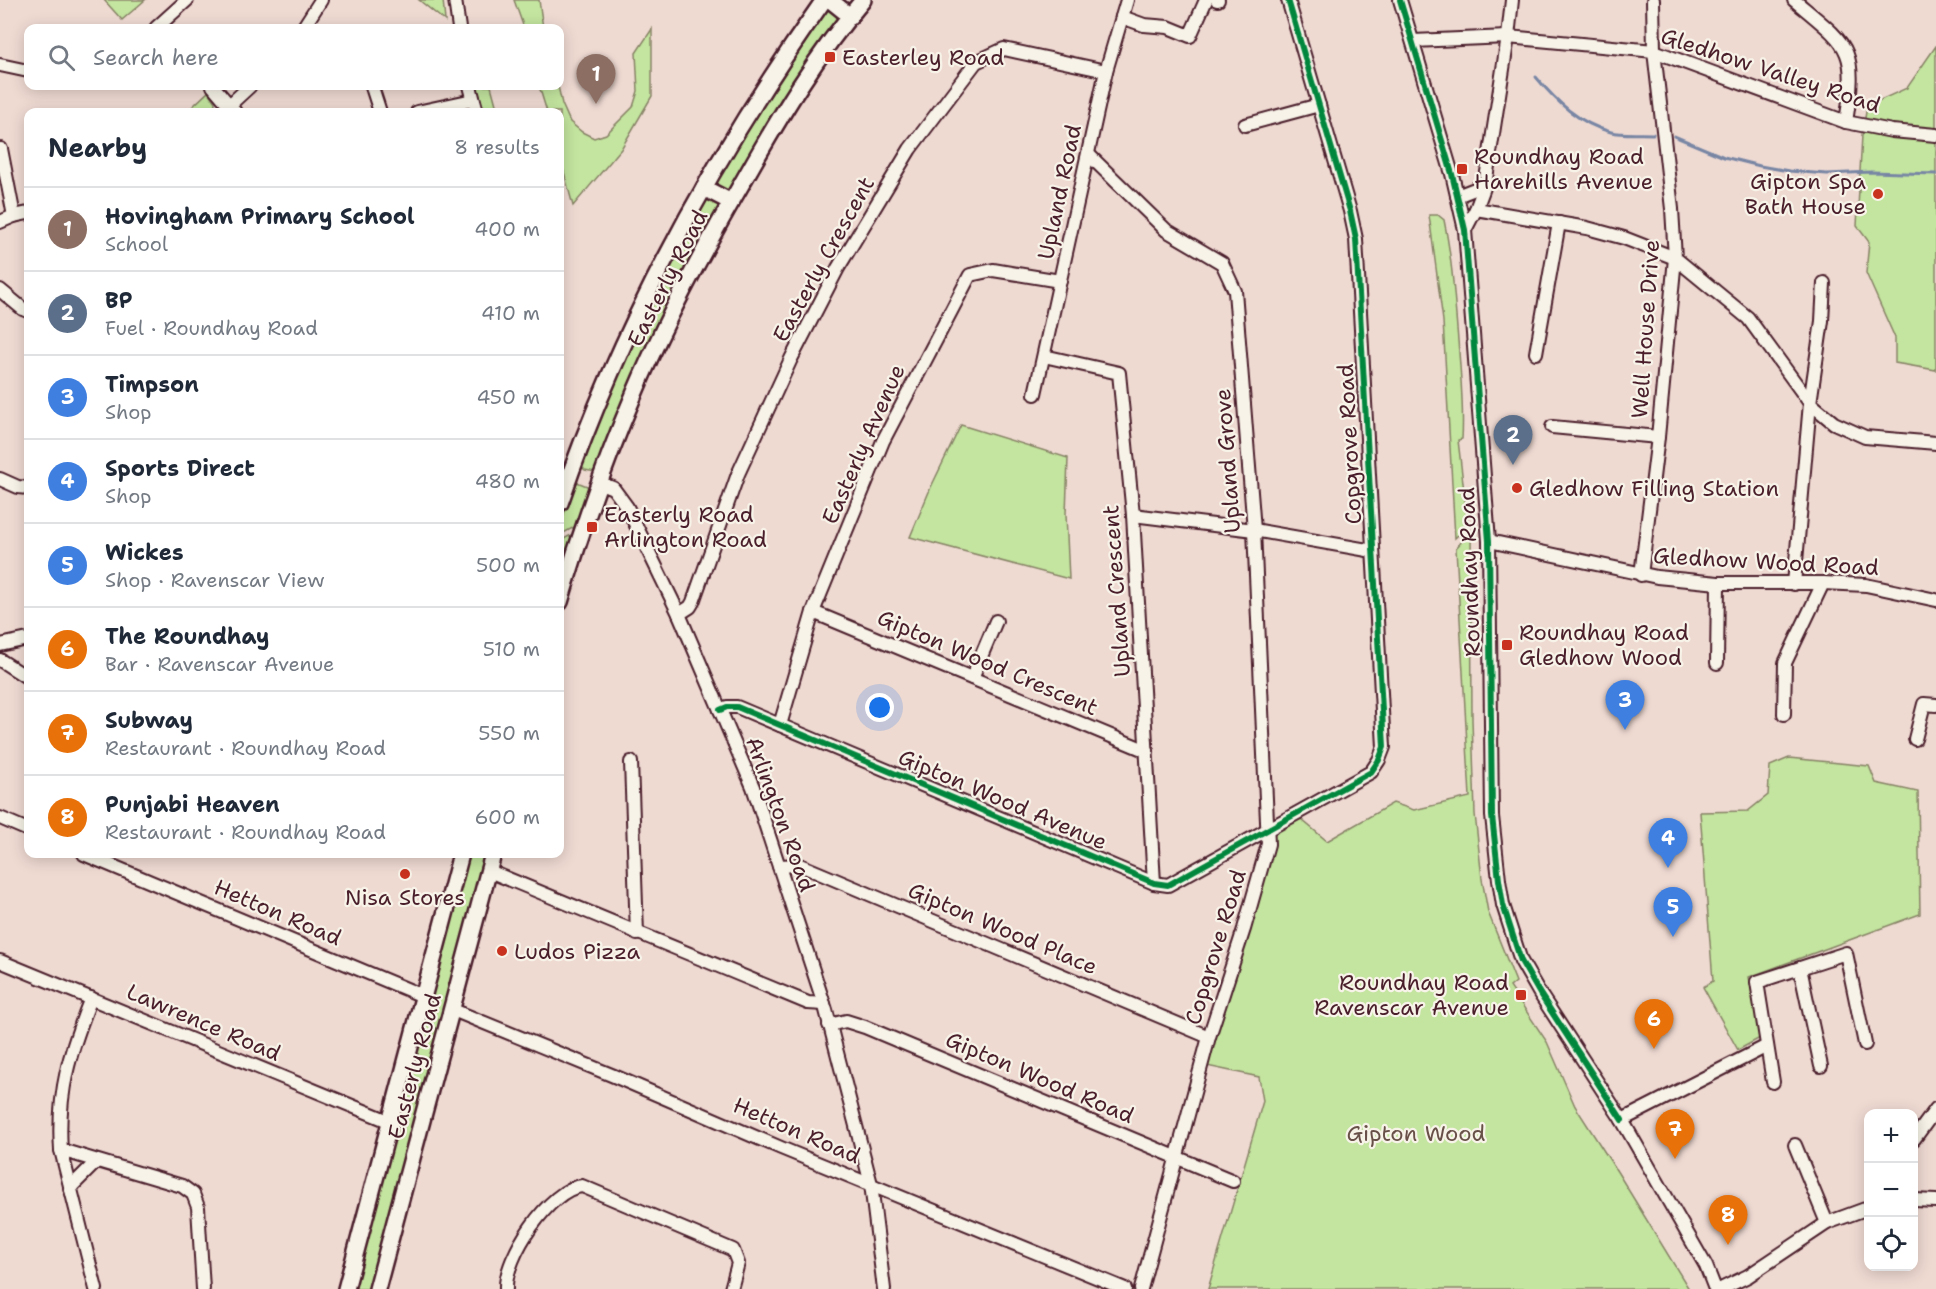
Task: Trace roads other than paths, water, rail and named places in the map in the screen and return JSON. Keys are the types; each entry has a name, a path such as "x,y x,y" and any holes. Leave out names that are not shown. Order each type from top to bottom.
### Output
{"main road":[{"name":"Easterly Road","path":"565,471 652,282 742,121 824,0"},
{"path":"830,0 850,16"},
{"name":"Easterly Road","path":"564,590 600,483 640,381 679,297 731,202 812,68 863,0"},
{"path":"704,188 731,202"},
{"name":"Easterly Road","path":"346,1289 391,1122 456,858"},
{"name":"Easterly Road","path":"377,1289 492,858"}],"street":[{"path":"165,24 187,0"},
{"path":"306,24 321,0"},
{"path":"455,0 458,24"},
{"name":"Upland Road","path":"1035,394 1106,71 1127,0"},
{"path":"1122,17 1144,25 1168,27 1190,36 1206,0"},
{"name":"Copgrove Road","path":"1141,1289 1209,1037 1247,919 1268,844 1266,831 1371,772 1384,747 1356,239 1350,211 1288,0"},
{"name":"Roundhay Road","path":"1400,0 1465,230 1489,541 1492,816 1503,904 1521,961 1622,1120 1706,1266 1715,1289"},
{"path":"1465,230 1485,184 1512,0"},
{"name":"Well House Drive","path":"1641,575 1658,437 1675,258 1672,209 1654,51 1653,0"},
{"path":"1794,0 1834,33 1843,44 1849,57 1852,76 1846,122"},
{"name":"Gledhow Valley Road","path":"1413,41 1508,37 1654,51 1846,122 1892,131 1936,135"},
{"name":"Easterly Crescent","path":"679,614 690,607 693,602 738,474 791,359 838,268 910,149 976,62 1004,50 1106,71"},
{"path":"0,65 24,71"},
{"path":"216,90 228,108"},
{"path":"231,108 246,90"},
{"path":"373,90 379,108"},
{"path":"456,108 475,106 471,90"},
{"path":"1245,125 1319,105"},
{"path":"1,149 14,216"},
{"name":"Upland Grove","path":"1089,155 1166,230 1222,263 1234,291 1254,530 1266,831"},
{"path":"1457,196 1485,184"},
{"path":"1476,209 1587,228 1624,238 1675,258 1748,318 1810,403 1834,423 1865,437 1936,443"},
{"path":"0,222 24,214"},
{"path":"1536,353 1559,223"},
{"name":"Easterly Avenue","path":"780,724 813,612 883,441 970,275 993,270 1060,281"},
{"path":"1794,584 1810,403 1822,321 1824,283"},
{"path":"0,290 24,309"},
{"name":"Upland Crescent","path":"1044,356 1119,373 1133,515 1154,883"},
{"path":"1552,427 1658,437"},
{"path":"0,478 24,488"},
{"name":"Arlington Road","path":"600,483 613,488 627,507 679,614 753,787 830,1024 871,1184 884,1289"},
{"path":"1133,515 1254,530 1373,551"},
{"name":"Gledhow Wood Road","path":"1489,541 1641,575 1718,583 1866,585 1936,600"},
{"path":"1717,663 1718,583"},
{"path":"1784,714 1785,663 1822,583"},
{"name":"Gipton Wood Crescent","path":"813,612 1147,751"},
{"path":"972,678 996,621"},
{"path":"0,645 24,640"},
{"path":"0,660 24,675"},
{"path":"1915,739 1924,704 1936,705"},
{"name":"Gipton Wood Avenue","path":"720,710 736,707 780,724 1154,883"},
{"path":"631,762 637,934"},
{"path":"0,818 24,828"},
{"path":"1154,883 1168,885 1266,831"},
{"name":"Hetton Road","path":"94,858 423,996"},
{"name":"Gipton Wood Place","path":"779,866 800,865 1209,1037"},
{"path":"489,871 808,1003 824,1004"},
{"path":"1773,1083 1757,982 1846,953 1865,1044"},
{"name":"Lawrence Road","path":"0,961 391,1122"},
{"path":"1800,968 1821,1066"},
{"path":"91,998 72,1046 60,1106 61,1150 96,1289"},
{"name":"Hetton Road","path":"453,1010 1125,1289"},
{"name":"Gipton Wood Road","path":"830,1024 846,1021 865,1027 1233,1181"},
{"path":"1622,1120 1767,1046"},
{"path":"1918,1133 1936,1108"},
{"path":"1795,1145 1827,1223"},
{"path":"61,1150 182,1186 193,1194 198,1207 203,1289"},
{"path":"70,1188 96,1162"},
{"path":"506,1289 509,1269 522,1239 545,1211 568,1189 582,1186 733,1250 738,1263 731,1289"},
{"path":"1918,1200 1936,1201"},
{"path":"1721,1289 1748,1276 1827,1223 1864,1210"}],"waterway":[{"path":"1536,77 1560,103 1578,117 1599,128 1616,133 1653,134"},
{"path":"1674,136 1724,157 1789,171 1827,174 1871,172 1936,174"}],"place":[{"name":"Easterley Road","path":"830,57"},
{"name":"Hovingham Primary School","path":"596,104"},
{"name":"Roundhay Road Harehills Avenue","path":"1462,169"},
{"name":"Gipton Spa Bath House","path":"1878,194"},
{"name":"BP","path":"1513,465"},
{"name":"Gledhow Filling Station","path":"1517,488"},
{"name":"Easterly Road Arlington Road","path":"592,527"},
{"name":"Roundhay Road Gledhow Wood","path":"1507,645"},
{"name":"Timpson","path":"1625,730"},
{"name":"Sports Direct","path":"1668,868"},
{"name":"Nisa Stores","path":"405,874"},
{"name":"Wickes","path":"1673,937"},
{"name":"Ludos Pizza","path":"502,951"},
{"name":"Roundhay Road Ravenscar Avenue","path":"1521,995"},
{"name":"The Roundhay","path":"1654,1049"},
{"name":"Subway","path":"1675,1159"},
{"name":"Punjabi Heaven","path":"1728,1245"}],"park label":[{"name":"Gipton Wood","path":"1416,1133"}]}
